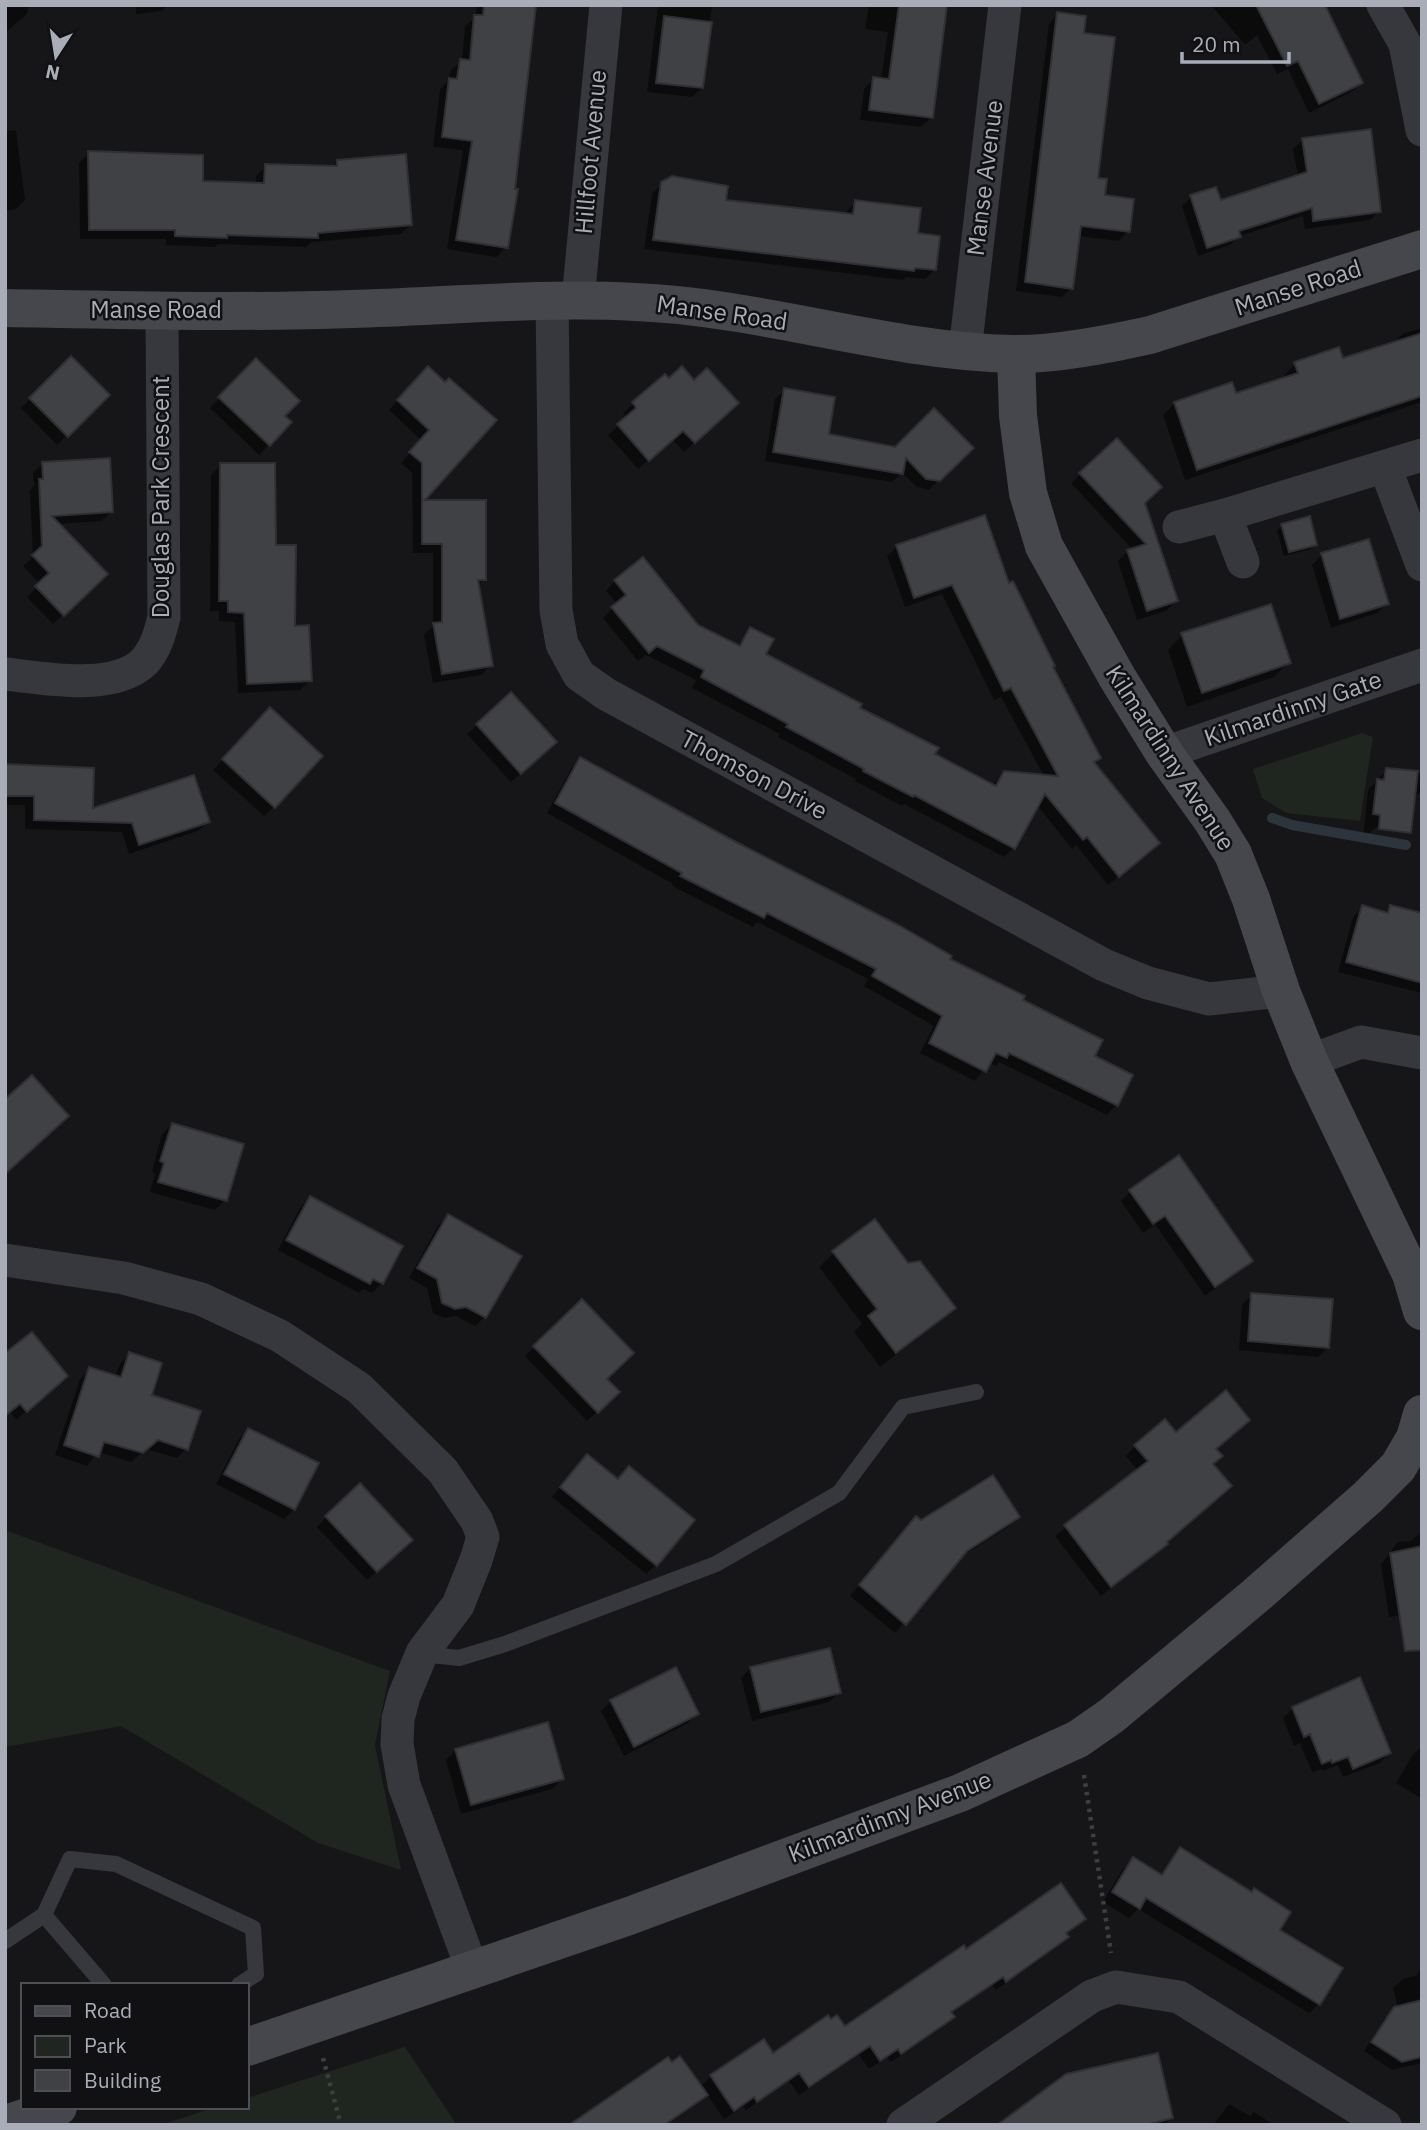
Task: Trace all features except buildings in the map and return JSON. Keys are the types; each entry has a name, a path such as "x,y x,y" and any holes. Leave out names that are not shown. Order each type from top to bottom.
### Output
{"street":[{"name":"Hillfoot Avenue","path":"565,299 606,5"},
{"name":"Manse Avenue","path":"965,351 1005,5"},
{"path":"1383,5 1405,44 1422,130"},
{"name":"Manse Road","path":"5,307 162,311 350,309 565,299 639,302 701,307 777,319 906,345 1016,354 1105,345 1150,335 1422,249"},
{"name":"Thomson Drive","path":"565,299 556,610 562,644 579,675 606,694 1104,965 1148,984 1209,999 1281,991"},
{"name":"Douglas Park Crescent","path":"5,674 87,682 117,677 143,663 158,641 164,617 162,311"},
{"name":"Kilmardinny Avenue","path":"1016,354 1018,416 1028,493 1045,546 1117,677 1164,753 1233,854 1251,899 1281,991 1309,1061 1412,1274 1422,1311"},
{"path":"1179,527 1422,455"},
{"path":"1385,467 1422,565"},
{"path":"1225,515 1243,562"},
{"name":"Kilmardinny Gate","path":"1164,753 1422,665"},
{"path":"1309,1061 1361,1042 1422,1053"},
{"path":"5,1260 124,1278 201,1299 280,1336 359,1388 443,1471 477,1521 483,1537 476,1560 458,1605 422,1653 404,1696 398,1719 397,1744 404,1785 472,1969"},
{"name":"Kilmardinny Avenue","path":"248,2047 629,1916 960,1793 1078,1739 1111,1717 1368,1497 1398,1466 1415,1438 1422,1414"},
{"path":"904,2125 1092,1996 1116,1986 1179,1997 1385,2125"},
{"path":"5,2124 52,2109"}],"lane":[{"path":"422,1653 459,1658 506,1644 716,1564 839,1493 903,1407 976,1392"},
{"path":"5,1941 44,1915 71,1859 116,1864 253,1928 256,1974 242,1983"},
{"path":"44,1915 102,1983"}],"path":[{"path":"1078,1739 1116,1986"},
{"path":"314,2025 341,2125"}],"green space":[{"path":"1362,733 1373,737 1360,821 1286,813 1262,798 1253,769"},
{"path":"5,1530 390,1671 375,1745 401,1870 318,1843 121,1726 5,1747"},
{"path":"405,2047 457,2125 161,2125 210,2109 248,2109 248,2098"}],"waterway":[{"path":"1272,818 1292,825 1406,845"}]}
